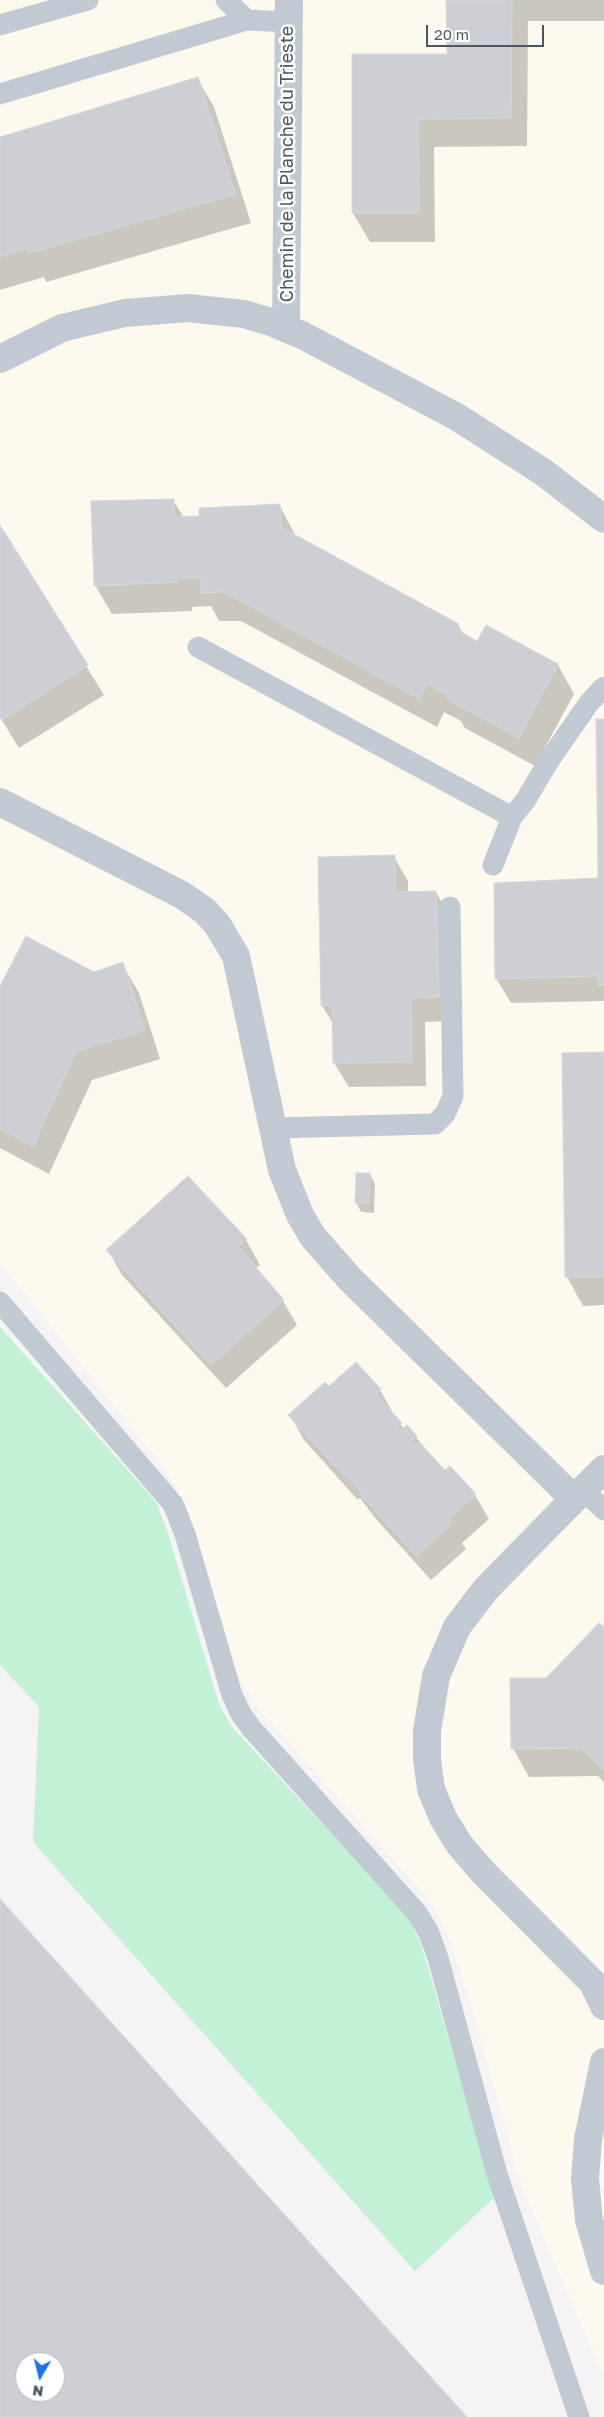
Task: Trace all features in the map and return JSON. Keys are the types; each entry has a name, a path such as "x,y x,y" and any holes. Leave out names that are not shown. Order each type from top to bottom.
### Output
{"street":[{"name":"Chemin de la Planche du Trieste","path":"286,328 288,11"},
{"path":"0,359 62,328 125,313 159,308 215,310 244,314 286,328 458,417 543,472 604,519"},
{"path":"0,802 182,895 205,911 217,924 236,956 288,1190 313,1237 350,1279 578,1495"},
{"path":"604,1469 486,1588 457,1627 436,1676 427,1731 427,1759 431,1789 444,1818 460,1844 482,1871 593,1983 604,2006"},
{"path":"604,2062 588,2139 585,2180 589,2220 604,2271"}],"lane":[{"path":"0,25 88,0"},
{"path":"226,0 247,20"},
{"path":"0,94 247,20 288,11"},
{"path":"198,647 512,817"},
{"path":"493,865 512,817 525,801 550,759 589,703 604,687"},
{"path":"273,1128 435,1124 446,1114 453,1096 450,907"},
{"path":"0,1302 173,1504 185,1534 232,1695 241,1714 252,1729 417,1913 429,1933 438,1958 496,2174 579,2417"},
{"path":"578,1495 604,1510"}],"shaded area":[{"path":"0,0 604,0 604,2378 521,2185 471,2004 450,1940 432,1903 259,1709 237,1675 186,1506 165,1469 0,1263"}],"green space":[{"path":"0,1327 156,1502 166,1527 219,1704 231,1726 407,1915 421,1944 495,2197 415,2271 33,1842 39,1707 0,1665"}],"building":[{"path":"446,0 512,0 511,118 418,119 419,213 352,213 352,54 447,54"},
{"path":"198,77 235,194 29,253 27,248 0,257 0,137"},
{"path":"174,499 174,517 199,516 199,508 280,504 281,527 459,624 456,629 477,641 486,625 558,664 519,738 447,699 449,695 427,684 420,699 224,592 201,593 201,578 176,578 177,582 94,586 91,501"},
{"path":"0,525 88,665 2,720 0,717"},
{"path":"596,719 604,719 604,985 598,985 598,976 495,979 494,883 598,878"},
{"path":"395,855 395,892 436,891 439,997 411,998 412,1062 333,1063 332,1006 321,1006 318,857"},
{"path":"26,936 94,972 123,962 145,1030 76,1051 33,1146 0,1129 0,986"},
{"path":"604,1052 604,1277 565,1277 562,1053"},
{"path":"356,1173 370,1173 369,1203 355,1203"},
{"path":"188,1176 247,1239 238,1246 284,1300 211,1365 106,1250"},
{"path":"356,1362 381,1389 376,1394 402,1423 397,1428 400,1431 407,1425 417,1436 410,1442 414,1446 419,1442 445,1470 450,1466 476,1494 448,1519 452,1523 416,1556 360,1494 361,1492 345,1474 344,1476 288,1415 325,1382 329,1386"},
{"path":"599,1623 604,1627 604,1771 581,1748 511,1749 510,1678 546,1678"},
{"path":"0,1899 467,2417 0,2417"}]}
